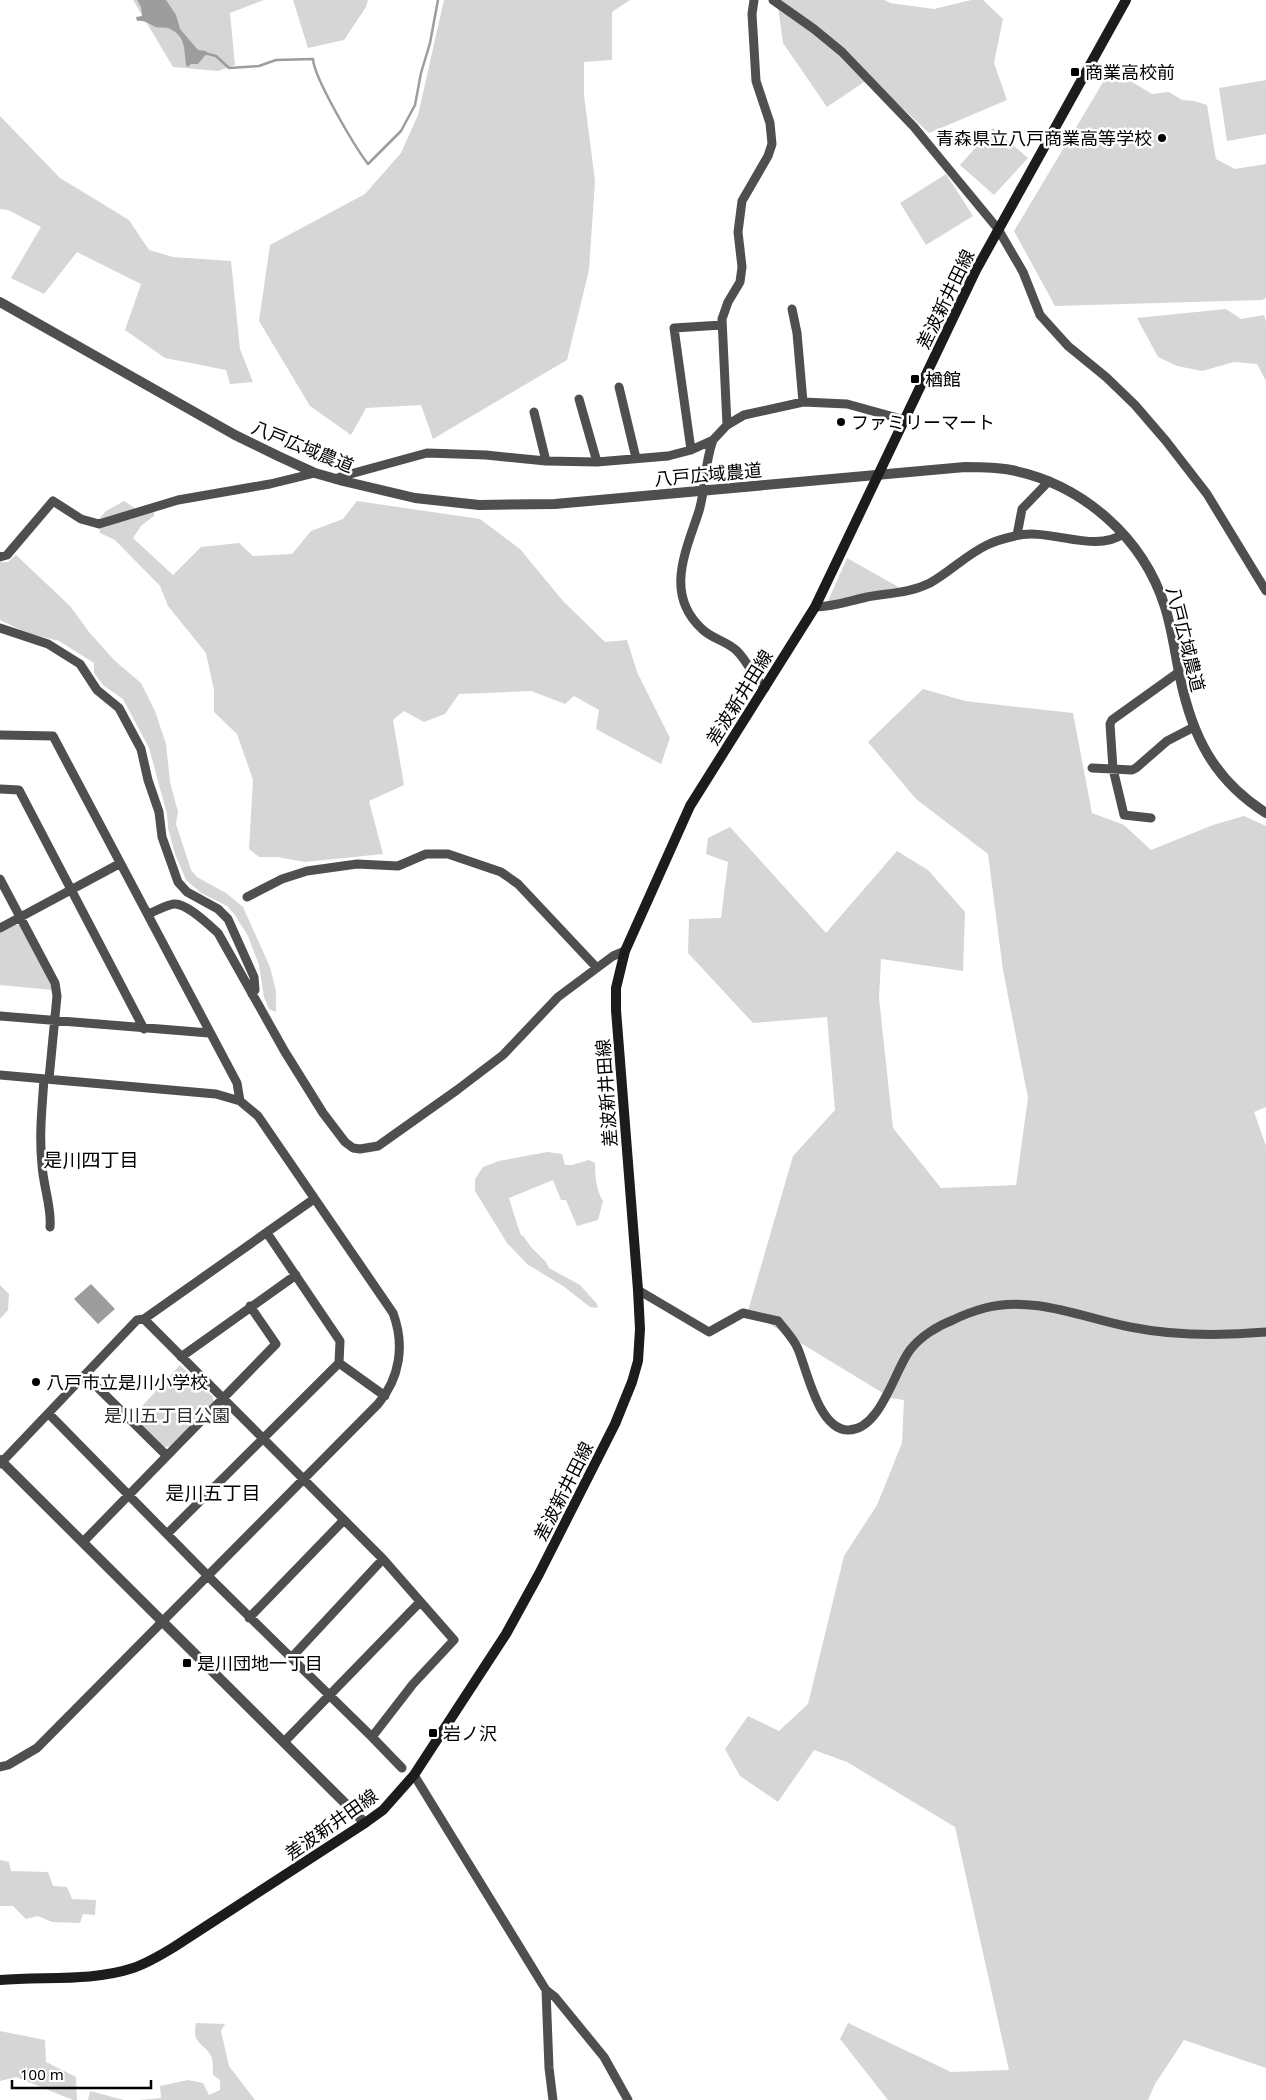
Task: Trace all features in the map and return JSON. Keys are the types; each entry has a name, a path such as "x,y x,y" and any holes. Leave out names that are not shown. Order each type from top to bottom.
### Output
{"main road":[{"name":"差波新井田線","path":"0,1980 109,1973 132,1968 152,1960 365,1823 383,1810 414,1776 506,1634 539,1574 615,1424 632,1382 638,1361 640,1329 638,1290 616,1010 616,988 625,951 690,806 815,607 998,229 1126,0"}],"street":[{"path":"727,425 722,319 728,302 740,282 742,267 738,232 742,201 768,156 772,144 770,123 756,81 752,14 754,0"},
{"path":"773,0 814,29 861,71 914,127 998,229 1024,272 1040,315 1068,346 1106,376 1135,405 1166,441 1207,494 1266,591"},
{"name":"八戸広域農道","path":"0,302 235,435 315,473 415,498 480,505 555,504 973,467 1010,469 1050,481 1090,504 1123,534 1142,558 1159,590 1170,627 1179,672 1199,740 1218,772 1242,796 1266,813"},
{"path":"792,309 797,333 803,402"},
{"path":"691,450 674,328 722,324"},
{"path":"619,387 636,458"},
{"path":"579,400 597,462"},
{"path":"336,479 427,453 486,455 546,461 597,462 668,456 691,450 713,440 727,425 744,415 803,402 847,404 905,420"},
{"path":"534,412 546,461"},
{"path":"713,440 708,455 699,510 686,545 681,566 680,582 683,600 691,617 702,629 730,645 738,652 755,679 765,688"},
{"path":"0,557 7,555 53,501 81,518 99,524 178,500 270,484 315,473"},
{"path":"1017,535 1022,509 1050,481"},
{"path":"815,607 828,607 866,598 916,590 987,544 1017,535 1050,534 1083,541 1106,542 1123,534"},
{"path":"0,628 48,644 80,664 97,690 119,708 142,749 148,780 159,812 162,837 178,882 187,892 218,909 228,918 254,977 255,990 252,994"},
{"path":"1151,818 1124,815 1113,769 1110,724 1112,720 1179,672"},
{"path":"1092,768 1136,768 1167,741 1194,727"},
{"path":"0,735 53,736 119,864 148,914 237,1083 240,1090 240,1101"},
{"path":"0,789 19,790 144,1029"},
{"path":"248,897 282,879 307,871 357,864 398,866 426,854 448,854 508,876 518,884 597,968"},
{"path":"0,928 119,864"},
{"path":"0,879 55,983 57,996 56,1021 41,1115 42,1165 46,1197 51,1216 50,1227"},
{"path":"148,914 176,904 205,920 218,933 285,1052 329,1120 345,1142 353,1148 367,1149 378,1146 410,1124 503,1055 558,997 613,956 625,951"},
{"path":"0,1016 209,1033"},
{"path":"0,1075 216,1094 240,1101 258,1116 393,1313 400,1346 392,1384 385,1396 37,1748 15,1762 0,1767"},
{"path":"314,1199 144,1319 137,1320 1,1462 365,1823"},
{"path":"167,1534 339,1363 340,1341 267,1233"},
{"path":"181,1357 296,1275"},
{"path":"638,1290 709,1332 743,1314 778,1322 798,1348 817,1400 824,1413 838,1427 847,1430 864,1425 873,1416 886,1397 900,1366 921,1338 950,1320 985,1308 1005,1304 1037,1306 1131,1328 1180,1333 1215,1335 1266,1332"},
{"path":"83,1542 276,1344 250,1306"},
{"path":"144,1319 383,1559 454,1640 413,1684 372,1737"},
{"path":"339,1363 385,1396"},
{"path":"85,1375 166,1455"},
{"path":"48,1414 402,1768"},
{"path":"250,1618 344,1520"},
{"path":"292,1657 383,1559"},
{"path":"284,1742 420,1602"},
{"path":"414,1776 546,1990 555,1997 604,2057 628,2100"},
{"path":"546,1990 549,2068 553,2100"}],"green space":[{"path":"133,0 264,0 230,13 235,65 218,71 173,67"},
{"path":"293,0 368,0 366,7 344,40 308,48"},
{"path":"444,0 630,0 612,12 612,60 584,62 584,95 595,181 589,270 567,360 433,439 421,405 366,408 351,435 310,406 259,321 270,245 365,194 401,153 418,115"},
{"path":"777,0 885,0 890,3 934,9 971,0 983,0 1003,19 994,63 1007,100 929,133 870,78 827,107 783,43"},
{"name":"青森県立八戸商業高等学校","path":"1111,69 1152,94 1169,92 1182,100 1207,105 1216,159 1235,169 1266,164 1266,298 1262,300 1055,306 1014,231"},
{"path":"1266,80 1266,134 1227,141 1219,88"},
{"path":"0,116 60,178 129,220 149,250 173,257 231,261 240,349 253,382 230,384 226,370 165,358 125,330 141,284 77,252 44,294 11,278 41,227 8,210 0,209"},
{"path":"993,128 1028,158 994,195 960,165"},
{"path":"946,174 973,216 926,245 900,203"},
{"path":"1226,309 1241,319 1264,315 1266,322 1266,381 1257,364 1234,362 1202,371 1177,366 1158,357 1137,318"},
{"path":"124,501 136,509 154,509 154,516 141,526 133,538 173,575 201,547 239,543 253,556 292,554 311,531 343,519 357,501 480,519 520,549 563,601 605,642 627,640 637,672 670,738 661,764 596,729 599,710 574,696 565,704 531,691 459,694 445,714 424,722 404,711 393,720 404,785 369,801 383,854 305,862 277,857 259,857 249,849 253,780 237,734 214,712 214,690 206,653 168,606 160,586 115,540 100,533 99,519 106,511"},
{"path":"16,555 70,606 89,632 115,661 141,683 155,711 166,744 170,782 178,812 176,824 191,870 197,877 226,893 243,907 270,967 276,991 276,1012 269,1009 264,997 259,965 248,936 235,915 227,906 201,893 186,880 175,854 168,828 167,814 149,748 123,699 104,686 94,673 94,663 59,641 27,633 0,620 0,562 8,562"},
{"path":"847,558 902,589 833,603 828,601"},
{"path":"923,689 965,701 1073,713 1092,813 1124,825 1151,850 1213,825 1244,816 1266,826 1266,1107 1254,1112 1266,1146 1266,2068 1184,2040 1155,2084 1148,2100 888,2100 840,2039 848,2023 951,2072 1009,2070 955,1827 847,1762 814,1750 778,1802 740,1776 725,1749 748,1716 779,1731 808,1704 844,1556 877,1505 902,1443 904,1400 891,1398 748,1311 793,1156 835,1110 827,1017 753,1023 688,953 689,919 721,918 728,862 706,854 708,838 730,827 826,933 897,851 928,870 965,912 963,971 881,959 879,998 893,1128 941,1188 1016,1185 1028,1098 1003,970 988,854 916,799 868,742"},
{"path":"15,925 21,925 51,984 52,990 0,985 0,933"},
{"path":"547,1152 562,1154 565,1165 589,1160 595,1163 596,1183 603,1201 598,1220 577,1226 566,1200 561,1200 553,1180 509,1198 518,1226 521,1235 546,1262 549,1268 580,1285 597,1304 598,1308 590,1307 563,1286 527,1264 507,1243 475,1191 475,1179 483,1167 499,1161"},
{"path":"0,1285 9,1294 8,1310 0,1319"},
{"name":"是川五丁目公園","path":"180,1365 213,1397 214,1402 170,1446 164,1447 133,1416"},
{"path":"0,1860 9,1862 11,1871 48,1872 53,1886 67,1887 72,1899 96,1900 95,1915 83,1914 80,1923 52,1922 38,1916 26,1919 13,1906 0,1906"},
{"path":"196,2023 225,2024 221,2031 229,2066 255,2100 139,2100 161,2098 160,2086 188,2080 203,2083 209,2095 220,2090 220,2080 213,2075 212,2058 197,2040"},
{"path":"0,2031 45,2040 46,2062 76,2077 77,2100 16,2077 0,2081"},
{"path":"90,2091 124,2100 88,2100"}],"shaded area":[{"path":"137,0 166,0 176,15 180,29 198,50 206,51 207,53 198,64 191,64 188,67 186,65 183,43 174,31 137,21 136,17 142,16 141,7"},
{"path":"91,1284 115,1309 98,1324 74,1299"}],"waterway":[{"path":"204,53 216,56 229,68 259,66 276,60 313,59 327,96 368,164 401,131 415,105 438,0"}],"place":[{"name":"商業高校前","path":"1075,72"},
{"name":"青森県立八戸商業高等学校","path":"1162,138"},
{"name":"楢館","path":"915,379"},
{"name":"ファミリーマート","path":"841,422"},
{"name":"八戸市立是川小学校","path":"36,1382"},
{"name":"是川団地一丁目","path":"187,1663"},
{"name":"岩ノ沢","path":"433,1733"}],"district":[{"name":"是川四丁目","path":"91,1160"},
{"name":"是川五丁目","path":"213,1493"}]}
